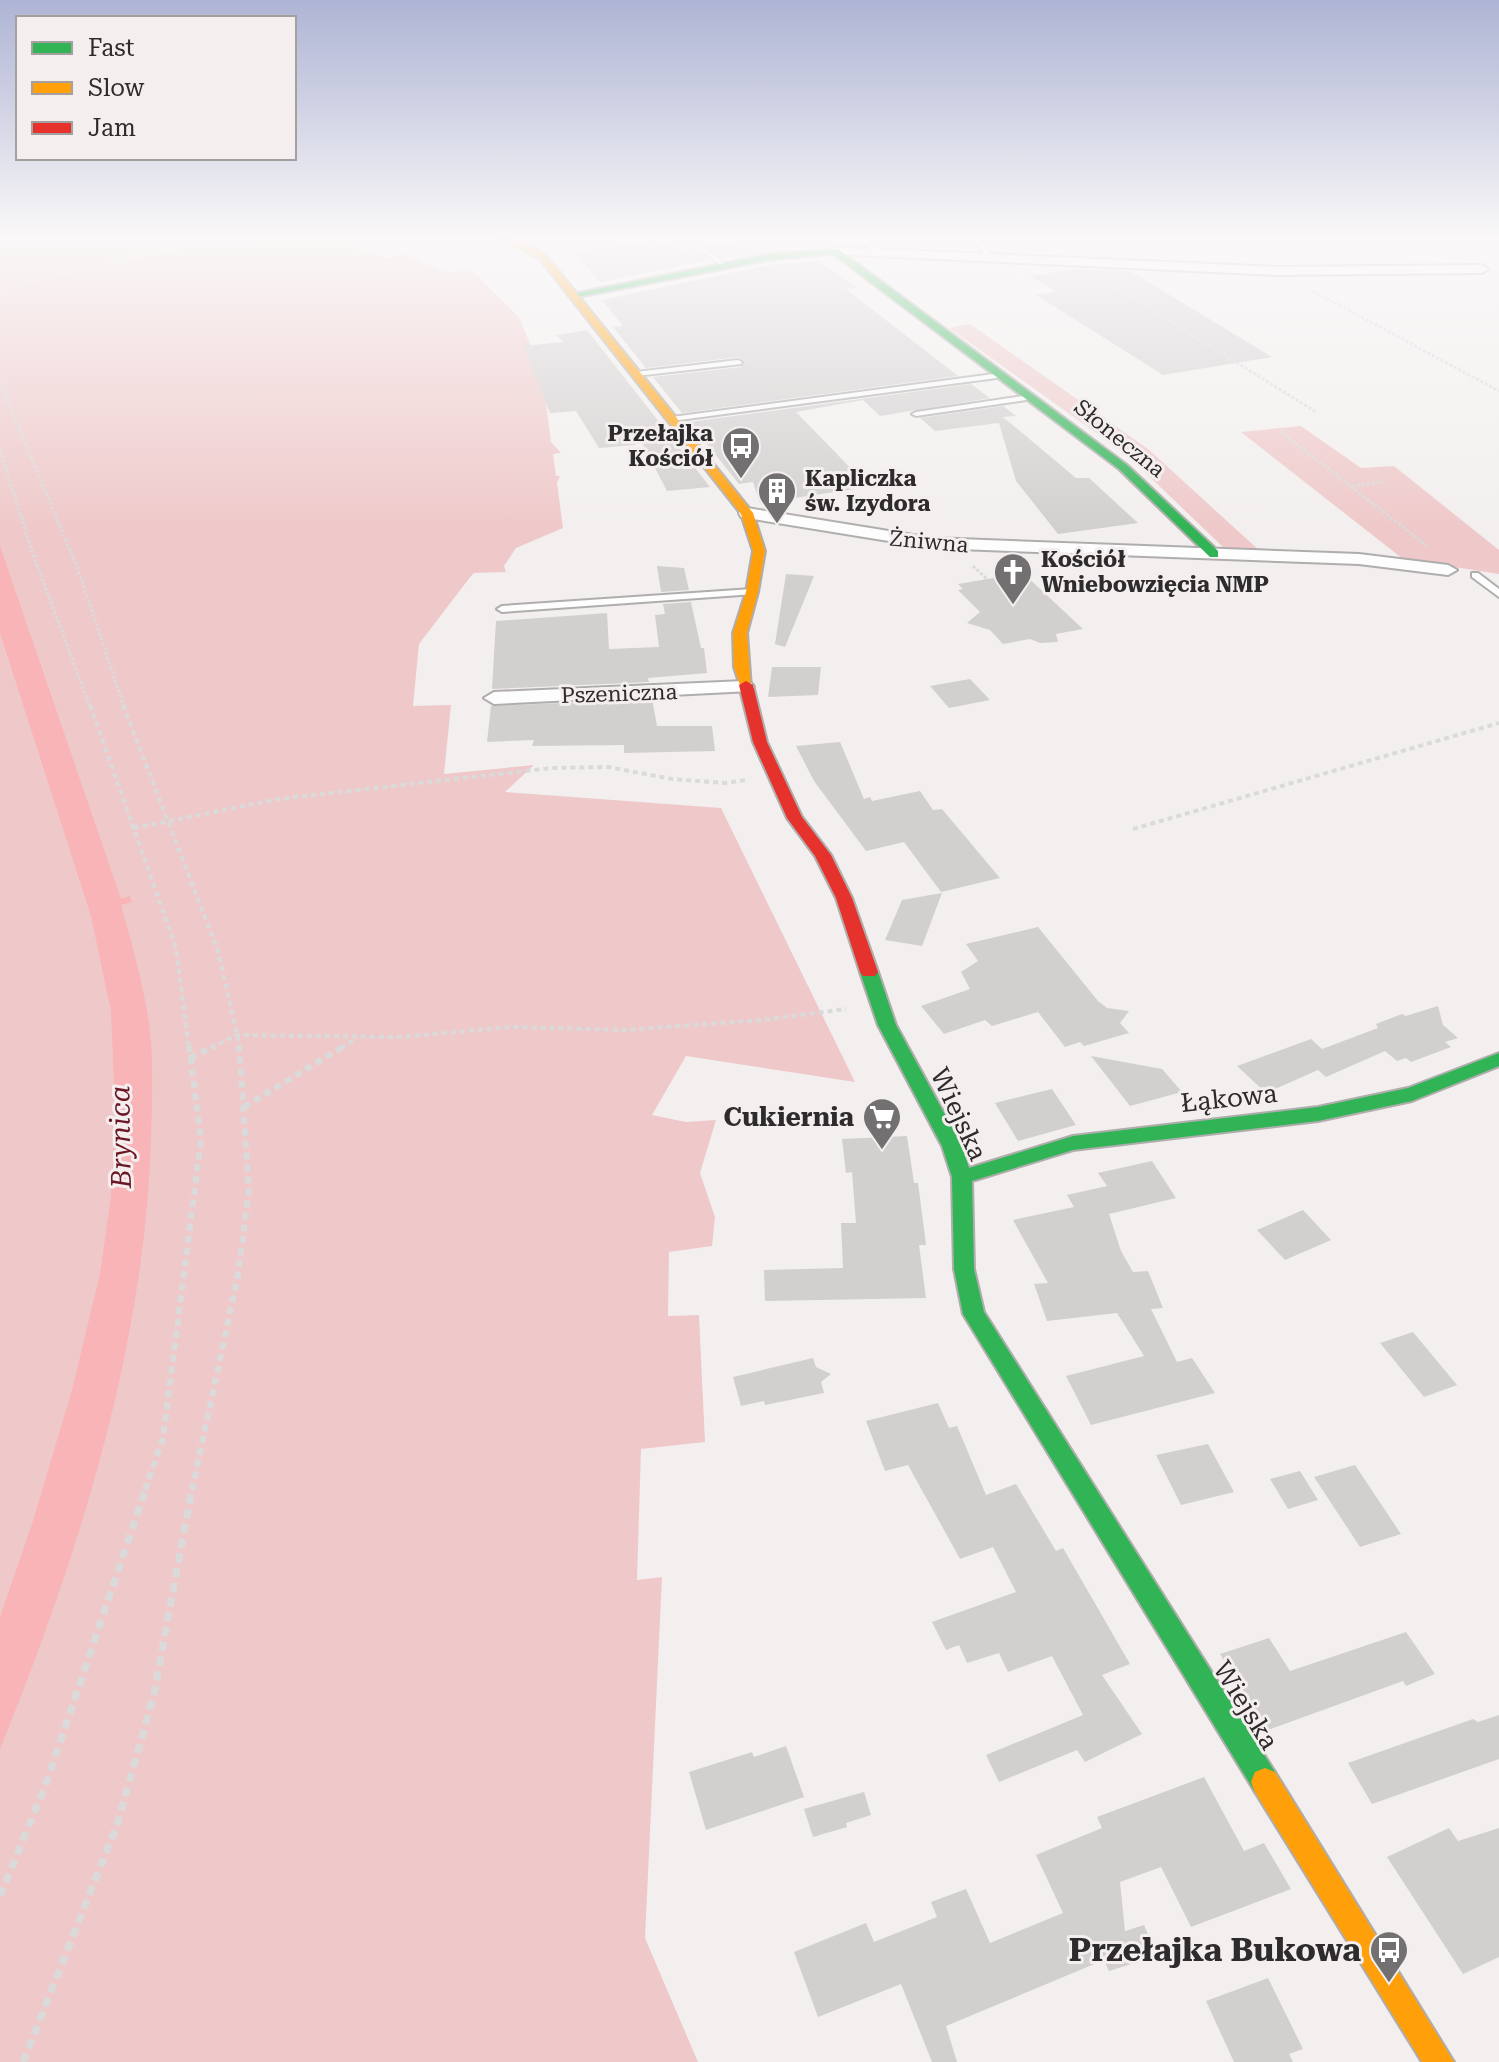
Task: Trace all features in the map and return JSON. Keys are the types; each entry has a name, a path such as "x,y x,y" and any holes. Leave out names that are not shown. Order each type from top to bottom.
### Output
{"street":[{"name":"Wiejska","path":"605,335 747,513 759,551 752,592 740,633 744,687 760,742 775,777 795,818 823,855 837,884 887,1025 952,1146 962,1177 964,1269 974,1314 1439,2062"},
{"name":"Słoneczna","path":"948,335 1123,467 1214,554"},
{"name":"Żniwna","path":"747,513 932,543 1359,559 1448,570"},
{"name":"Pszeniczna","path":"494,698 744,687"},
{"name":"Łąkowa","path":"962,1177 1073,1143 1318,1114 1412,1094 1499,1059"}],"lane":[{"path":"636,374 738,362"},
{"path":"672,419 1001,375"},
{"path":"916,414 1030,397"},
{"path":"1475,575 1499,594"},
{"path":"502,609 752,592"}],"path":[{"path":"1193,335 1316,412"},
{"path":"1395,335 1499,391"},
{"path":"0,382 79,572 93,622 218,951 241,1054 249,1190 238,1275 190,1497 154,1694 117,1825 23,2062"},
{"path":"1280,431 1445,560 1448,570"},
{"path":"0,450 33,554 176,948 201,1140 163,1438 46,1784 0,1896"},
{"path":"1351,486 1384,482"},
{"path":"977,570 987,579"},
{"path":"1133,829 1499,723"},
{"path":"134,828 279,799 551,768 608,767 672,779 725,783 775,777"},
{"path":"190,1058 237,1035 358,1037 511,1027 625,1030 762,1020 880,1004"},
{"path":"244,1107 358,1037"}],"shaded area":[{"path":"0,335 526,335 542,373 551,442 561,453 553,454 556,476 560,476 557,483 563,528 516,548 504,566 506,572 474,573 471,576 419,644 413,706 451,705 444,774 534,765 505,792 721,808 855,1082 686,1056 652,1115 686,1122 716,1120 700,1173 715,1217 712,1246 669,1252 668,1316 699,1315 705,1442 641,1449 637,1580 662,1577 645,1938 698,2062 0,2062"},
{"path":"959,335 986,335 1148,449 1261,552 1224,548 1126,454"},
{"path":"1301,426 1361,468 1394,466 1499,550 1499,574 1403,559 1241,432"}],"water":[{"name":"Brynica","path":"0,546 121,899 130,896 132,902 121,905 147,1008 152,1080 146,1216 136,1295 121,1373 102,1450 56,1602 0,1749 0,1617 72,1390 100,1274 111,1197 115,1112 111,1011 91,916 0,633"}],"building":[{"path":"557,335 591,335 710,487 667,491 639,437 635,445 599,448 576,411 550,413 523,346 563,342"},
{"path":"620,335 906,335 958,376 682,413 653,377 741,367 745,361 738,357 646,368"},
{"path":"1100,335 1236,335 1272,357 1163,375"},
{"path":"971,384 990,398 880,416 863,400 796,412 869,487 760,503 753,482 739,484 689,422"},
{"path":"1003,406 1016,416 1003,417 1076,478 1089,478 1138,523 1058,534 1016,481 999,423 935,431 920,418"},
{"path":"657,566 684,568 689,590 661,592"},
{"name":"Kościół Wniebowzięcia NMP","path":"1023,573 1083,629 1056,634 1058,642 1040,643 1030,639 1003,644 990,630 967,623 980,612 958,590 963,589 958,584"},
{"path":"786,574 814,576 785,647 775,644"},
{"path":"691,602 701,648 704,648 707,673 648,678 649,682 492,689 496,621 607,613 609,649 659,647 655,615 665,614 663,604"},
{"path":"772,667 821,667 818,695 768,697"},
{"path":"970,679 990,700 949,708 930,686"},
{"path":"652,699 657,726 712,726 715,751 624,753 624,745 532,746 534,740 487,742 491,706"},
{"path":"840,742 864,799 870,797 872,801 920,791 933,810 942,809 1000,878 941,892 904,842 866,851 814,781 796,746"},
{"path":"942,893 922,946 885,940 902,900"},
{"path":"1038,927 1098,1001 1107,1008 1129,1011 1120,1023 1129,1033 1084,1046 1080,1042 1065,1047 1038,1012 992,1026 985,1020 944,1034 921,1006 970,989 961,972 978,961 966,944"},
{"path":"1438,1006 1443,1025 1458,1038 1445,1042 1451,1047 1411,1062 1406,1058 1397,1061 1385,1051 1326,1077 1318,1070 1266,1093 1237,1066 1311,1039 1322,1049 1378,1028 1376,1024 1402,1014 1406,1016"},
{"path":"1091,1056 1162,1069 1182,1092 1130,1106"},
{"path":"1052,1089 1076,1125 1018,1141 995,1103"},
{"path":"907,1136 914,1183 918,1183 926,1245 919,1245 926,1298 765,1301 764,1270 843,1268 841,1223 856,1223 852,1172 846,1173 842,1139"},
{"path":"1152,1161 1176,1198 1109,1214 1121,1251 1133,1272 1148,1271 1163,1308 1151,1309 1177,1362 1192,1358 1215,1393 1091,1425 1066,1376 1144,1356 1117,1313 1047,1321 1034,1284 1048,1283 1013,1220 1074,1207 1067,1195 1107,1186 1098,1173"},
{"path":"1303,1210 1331,1240 1285,1260 1257,1230"},
{"path":"1413,1332 1457,1385 1424,1397 1380,1343"},
{"path":"813,1358 816,1367 831,1374 821,1382 824,1393 765,1405 764,1401 741,1406 733,1377"},
{"path":"938,1403 949,1428 957,1426 986,1495 1016,1484 1056,1551 1063,1548 1130,1664 1102,1675 1142,1734 1085,1762 1077,1750 999,1782 986,1755 1083,1715 1052,1656 1008,1672 999,1653 967,1663 959,1645 946,1650 932,1622 1016,1592 993,1547 960,1559 908,1465 885,1471 866,1421"},
{"path":"1208,1444 1234,1492 1181,1505 1156,1455"},
{"path":"1355,1465 1401,1534 1360,1547 1314,1477"},
{"path":"1300,1471 1318,1500 1288,1509 1270,1479"},
{"path":"1406,1632 1435,1674 1406,1686 1403,1681 1268,1730 1220,1654 1269,1638 1290,1671"},
{"path":"1499,1715 1499,1759 1372,1804 1348,1763 1473,1719 1478,1722"},
{"path":"786,1746 804,1797 706,1830 689,1772 752,1752 754,1757"},
{"path":"1204,1777 1244,1851 1264,1843 1291,1889 1191,1927 1161,1867 1120,1882 1125,1931 1144,1925 1157,1956 1109,1971 1104,1960 946,2026 957,2062 932,2062 901,1984 818,2017 794,1952 866,1923 874,1942 937,1917 931,1902 966,1889 990,1943 1063,1913 1036,1855 1102,1828 1097,1817"},
{"path":"864,1792 871,1815 846,1823 847,1827 813,1837 804,1809"},
{"path":"1449,1828 1458,1841 1499,1828 1499,1957 1463,1974 1387,1857"},
{"path":"1268,1978 1303,2049 1289,2054 1293,2062 1234,2062 1206,2001"}],"traffic: fast":[{"path":"947,335 1123,467 1214,554"},
{"path":"869,972 887,1025 952,1146 962,1177 964,1269 974,1314 1265,1782"},
{"path":"962,1177 1073,1143 1318,1114 1412,1094 1499,1059"}],"traffic: slow":[{"path":"605,335 747,513 759,551 752,592 740,633 741,667 746,685"},
{"path":"1265,1782 1439,2062"}],"traffic: jam":[{"path":"746,685 760,742 795,818 823,855 844,898 869,972"}],"place":[{"name":"Przełajka Kościół","path":"741,480"},
{"name":"Kapliczka św. Izydora","path":"777,525"},
{"name":"Kościół Wniebowzięcia NMP","path":"1013,606"},
{"name":"Cukiernia","path":"882,1151"},
{"name":"Przełajka Bukowa","path":"1389,1984"}]}
